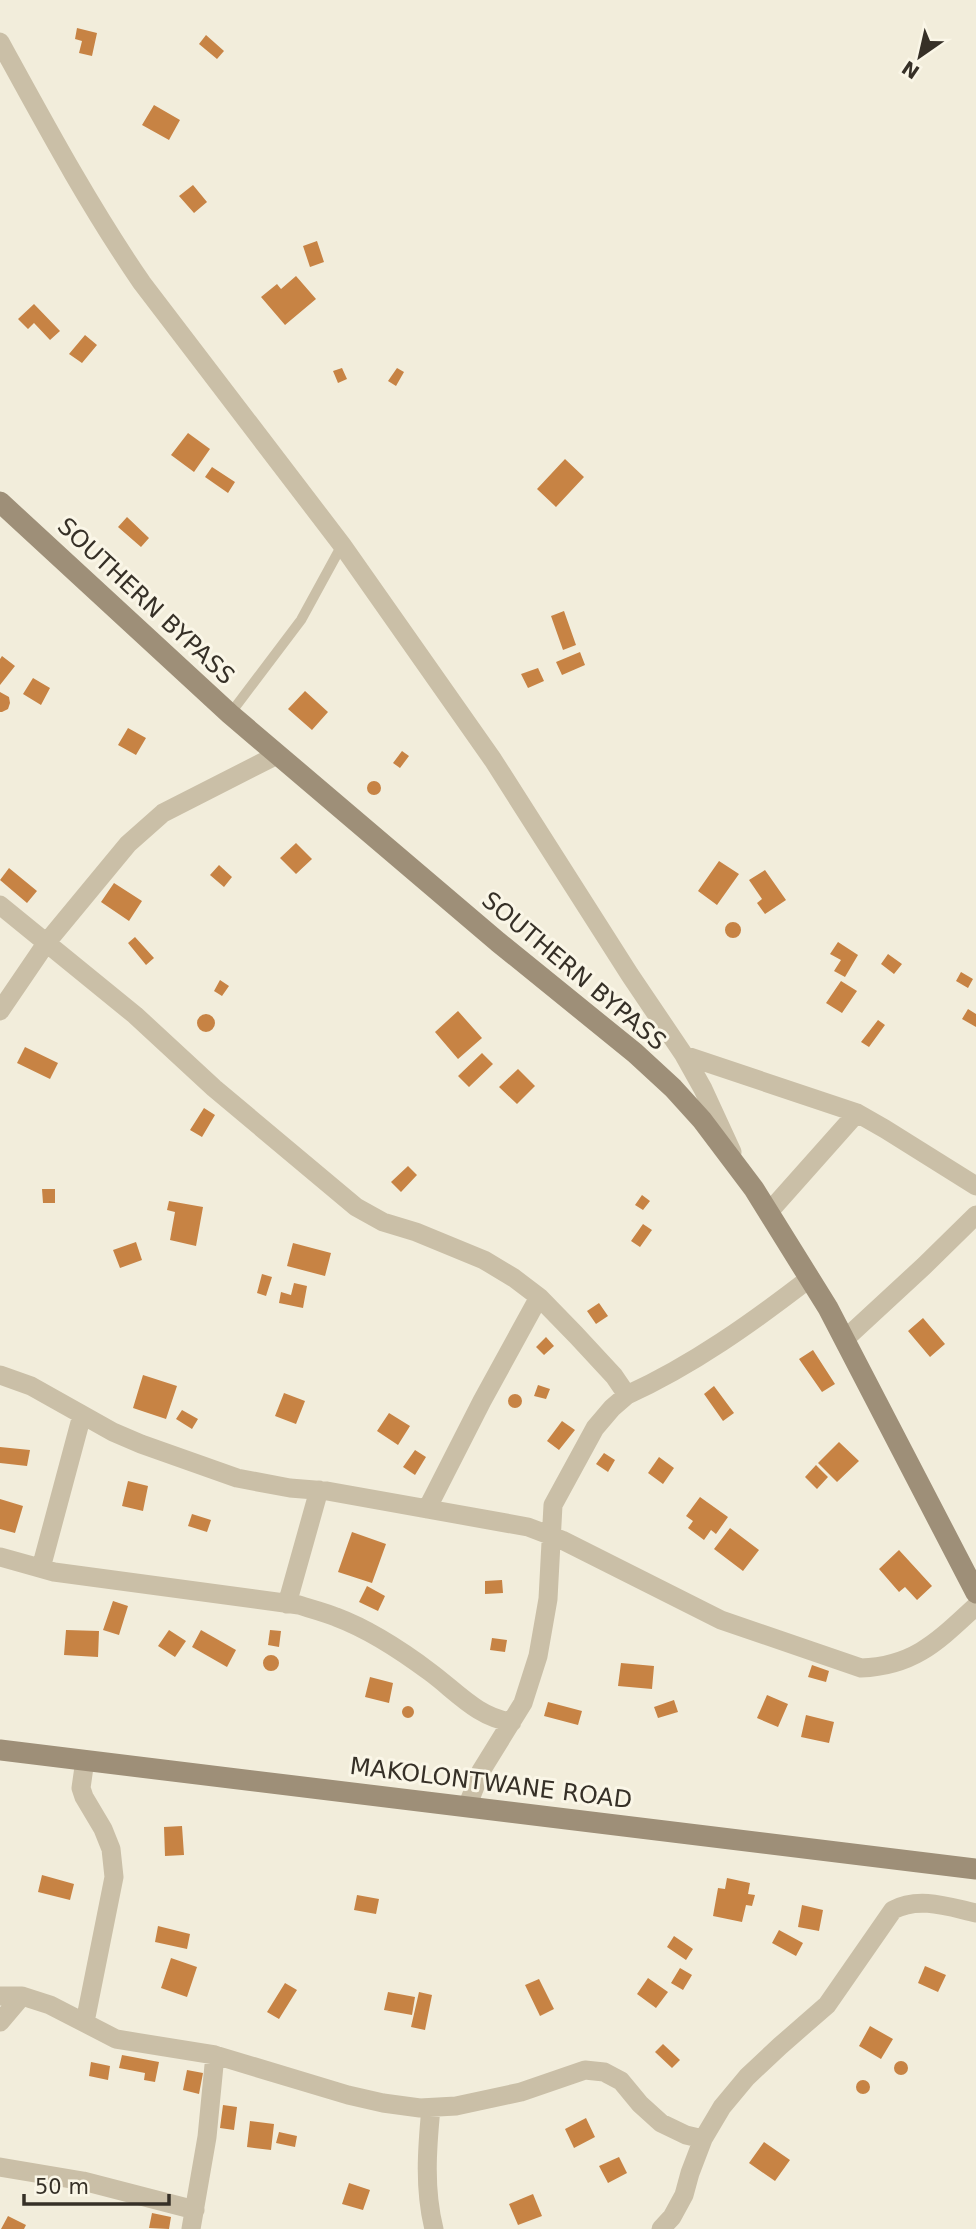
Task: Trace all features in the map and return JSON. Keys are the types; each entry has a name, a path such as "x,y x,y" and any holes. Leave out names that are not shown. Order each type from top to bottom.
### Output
{"street":[{"path":"0,42 90,203 142,283 342,545 493,760 684,1055 703,1089 736,1163"},
{"name":"SOUTHERN BYPASS","path":"0,502 70,569 277,755 498,942 635,1053 673,1088 736,1163 810,1278 845,1339 976,1593"},
{"path":"0,1011 47,942 128,844 163,813 277,755"},
{"path":"0,905 135,1015 214,1088 356,1207 383,1222 485,1260 539,1297 614,1376 627,1395"},
{"path":"684,1055 858,1113 976,1186"},
{"path":"769,1212 858,1113"},
{"path":"845,1339 976,1215"},
{"path":"467,1807 481,1771 523,1703 538,1656 548,1599 553,1505 595,1429 627,1395 649,1386 733,1335 810,1278"},
{"path":"427,1509 481,1401 539,1297"},
{"path":"0,1375 31,1386 141,1444 237,1478 528,1527 553,1536 721,1619 861,1668 889,1665 921,1653 976,1606"},
{"path":"41,1568 82,1415"},
{"path":"287,1604 319,1490"},
{"path":"0,1557 54,1572 287,1604 338,1618 378,1638 430,1672 476,1709 497,1720 512,1722"},
{"name":"MAKOLONTWANE ROAD","path":"0,1750 976,1869"},
{"path":"85,1759 81,1788 83,1797 103,1829 111,1849 114,1877 85,2022"},
{"path":"661,2229 672,2217 684,2195 703,2139 722,2107 747,2077 827,2005 893,1910 904,1904 931,1903 976,1913"},
{"path":"0,1996 22,1996 50,2005 116,2039 215,2055 383,2103 431,2108 456,2106 521,2092 585,2070 604,2072 621,2081 661,2123 686,2135 703,2139"},
{"path":"0,2022 22,1996"},
{"path":"0,2167 83,2181 193,2219 211,2102 215,2055"},
{"path":"431,2108 427,2182 434,2229"}],"lane":[{"path":"230,714 301,620 342,545"}],"building":[{"path":"77,28 97,33 92,56 79,53 82,41 75,39"},
{"path":"206,35 224,51 217,59 199,44"},
{"path":"154,105 180,120 169,140 142,125"},
{"path":"193,185 207,202 194,213 179,196"},
{"path":"317,241 324,262 310,267 303,246"},
{"path":"296,276 316,299 285,325 261,297 277,284 281,289"},
{"path":"34,304 60,331 50,340 34,323 28,329 18,319"},
{"path":"85,335 97,345 82,363 69,354"},
{"path":"342,368 347,379 338,383 333,371"},
{"path":"397,368 404,372 396,386 388,381"},
{"path":"188,433 210,449 194,472 171,455"},
{"path":"565,459 584,477 556,507 537,489"},
{"path":"212,467 235,482 228,493 205,477"},
{"path":"127,517 149,538 141,547 118,527"},
{"path":"564,611 576,645 563,650 551,616"},
{"path":"580,652 585,665 562,675 556,662"},
{"path":"2,656 15,666 0,685 0,659"},
{"path":"538,668 544,681 528,688 521,674"},
{"path":"33,678 50,688 41,705 23,694"},
{"path":"305,691 328,712 312,730 288,709"},
{"path":"0,692 9,697 10,703 8,709 2,712 0,712"},
{"path":"128,728 146,738 136,755 118,745"},
{"path":"402,751 409,756 400,768 393,763"},
{"path":"374,781 379,783 379,793 374,795 369,793 367,788 369,783"},
{"path":"296,843 312,859 296,874 280,858"},
{"path":"719,861 739,874 717,905 698,891"},
{"path":"219,865 232,877 224,887 210,875"},
{"path":"9,868 37,891 27,903 0,880"},
{"path":"765,870 786,900 765,914 757,903 762,899 749,880"},
{"path":"114,883 142,901 129,921 101,902"},
{"path":"733,922 741,930 733,938 725,930"},
{"path":"135,937 154,958 146,965 128,943"},
{"path":"838,942 858,955 845,977 834,971 841,960 830,954"},
{"path":"888,954 902,964 894,974 881,964"},
{"path":"961,972 973,979 968,988 956,981"},
{"path":"220,980 229,986 222,996 214,991"},
{"path":"841,981 857,991 842,1013 826,1003"},
{"path":"968,1009 976,1014 976,1027 962,1019"},
{"path":"458,1011 482,1038 458,1059 435,1032"},
{"path":"206,1014 212,1017 215,1023 212,1029 206,1032 200,1029 197,1023 200,1017"},
{"path":"878,1020 885,1025 869,1047 861,1042"},
{"path":"25,1047 58,1063 50,1079 17,1063"},
{"path":"482,1053 493,1064 469,1087 458,1076"},
{"path":"518,1069 535,1086 517,1104 499,1087"},
{"path":"204,1108 215,1115 202,1137 190,1130"},
{"path":"408,1166 417,1175 401,1192 391,1182"},
{"path":"42,1189 55,1189 55,1203 43,1203"},
{"path":"642,1195 650,1201 643,1210 635,1205"},
{"path":"169,1201 203,1207 196,1246 170,1240 175,1212 167,1210"},
{"path":"643,1224 652,1230 640,1247 631,1241"},
{"path":"136,1242 142,1260 120,1268 113,1250"},
{"path":"293,1243 331,1253 325,1276 287,1266"},
{"path":"262,1274 272,1277 266,1296 257,1293"},
{"path":"294,1283 307,1286 303,1308 279,1303 281,1292 291,1295"},
{"path":"599,1303 608,1316 596,1324 587,1311"},
{"path":"923,1318 945,1344 930,1357 908,1331"},
{"path":"546,1337 554,1346 544,1355 536,1347"},
{"path":"813,1350 835,1384 822,1392 799,1359"},
{"path":"143,1375 177,1386 166,1419 133,1408"},
{"path":"538,1385 550,1389 546,1399 534,1396"},
{"path":"714,1386 734,1413 723,1421 704,1394"},
{"path":"284,1393 305,1401 296,1424 275,1416"},
{"path":"512,1394 518,1394 522,1401 518,1408 512,1408 508,1404 508,1398"},
{"path":"182,1410 198,1419 192,1429 176,1419"},
{"path":"389,1413 410,1426 398,1445 377,1431"},
{"path":"562,1421 575,1430 559,1450 547,1441"},
{"path":"839,1442 859,1461 837,1482 818,1463"},
{"path":"0,1447 30,1450 27,1466 0,1463"},
{"path":"415,1450 426,1457 415,1475 403,1467"},
{"path":"604,1453 615,1460 608,1472 596,1464"},
{"path":"659,1457 674,1468 663,1484 648,1473"},
{"path":"816,1465 828,1477 817,1489 805,1477"},
{"path":"128,1481 148,1486 143,1511 122,1506"},
{"path":"700,1497 728,1517 716,1534 711,1530 704,1540 688,1528 693,1521 686,1516"},
{"path":"0,1499 23,1506 15,1533 0,1529"},
{"path":"192,1514 211,1520 207,1532 188,1526"},
{"path":"730,1528 759,1550 743,1571 714,1549"},
{"path":"352,1532 386,1544 372,1583 338,1572"},
{"path":"899,1550 932,1586 917,1600 905,1587 899,1592 879,1569"},
{"path":"502,1580 503,1593 485,1594 485,1581"},
{"path":"367,1586 385,1596 378,1611 359,1602"},
{"path":"113,1601 128,1606 119,1635 103,1630"},
{"path":"66,1630 99,1631 98,1657 64,1655"},
{"path":"169,1630 186,1641 175,1657 158,1646"},
{"path":"201,1630 236,1650 227,1667 192,1647"},
{"path":"270,1630 281,1631 279,1647 268,1645"},
{"path":"492,1638 507,1640 505,1652 490,1650"},
{"path":"268,1655 274,1655 279,1663 277,1669 268,1671 263,1666 263,1660"},
{"path":"621,1663 654,1666 652,1689 618,1686"},
{"path":"812,1665 829,1671 826,1682 808,1677"},
{"path":"370,1677 393,1683 389,1703 365,1697"},
{"path":"767,1695 788,1704 778,1727 757,1718"},
{"path":"674,1700 678,1712 658,1718 654,1707"},
{"path":"548,1702 582,1711 578,1725 544,1716"},
{"path":"403,1707 413,1707 413,1717 403,1717"},
{"path":"806,1715 834,1722 829,1743 801,1737"},
{"path":"182,1826 184,1855 165,1856 164,1827"},
{"path":"42,1875 74,1884 70,1900 38,1892"},
{"path":"727,1878 750,1883 748,1894 755,1895 752,1906 746,1905 742,1922 713,1916 718,1888 725,1889"},
{"path":"357,1895 379,1899 376,1914 354,1910"},
{"path":"802,1905 823,1910 819,1931 798,1927"},
{"path":"158,1926 190,1934 187,1949 155,1942"},
{"path":"779,1930 803,1943 796,1956 772,1943"},
{"path":"674,1936 693,1949 686,1960 667,1947"},
{"path":"171,1958 197,1967 187,1997 161,1988"},
{"path":"925,1966 946,1975 938,1992 918,1983"},
{"path":"680,1968 692,1975 683,1990 671,1983"},
{"path":"648,1978 668,1992 656,2008 637,1994"},
{"path":"539,1979 554,2009 540,2016 525,1985"},
{"path":"285,1983 297,1990 279,2019 267,2012"},
{"path":"388,1992 415,1997 412,2015 384,2010"},
{"path":"419,1992 432,1995 425,2030 411,2027"},
{"path":"870,2026 893,2039 881,2059 859,2046"},
{"path":"663,2044 680,2060 672,2068 655,2052"},
{"path":"122,2055 159,2062 155,2082 144,2080 145,2073 119,2068"},
{"path":"901,2061 906,2063 906,2073 901,2075 896,2073 894,2068 896,2063"},
{"path":"91,2062 110,2066 108,2080 89,2076"},
{"path":"187,2070 203,2073 199,2094 183,2090"},
{"path":"860,2080 866,2080 870,2087 866,2094 860,2094 856,2090 856,2084"},
{"path":"223,2105 237,2107 234,2130 220,2128"},
{"path":"586,2118 595,2137 574,2148 565,2129"},
{"path":"250,2121 274,2124 271,2150 247,2147"},
{"path":"279,2132 297,2136 295,2147 276,2143"},
{"path":"764,2142 790,2160 775,2181 749,2163"},
{"path":"619,2157 627,2173 608,2183 599,2166"},
{"path":"349,2183 370,2190 363,2210 342,2204"},
{"path":"533,2194 542,2216 518,2225 509,2204"},
{"path":"152,2213 171,2217 169,2229 149,2228"},
{"path":"8,2216 26,2225 24,2229 1,2229"}]}
